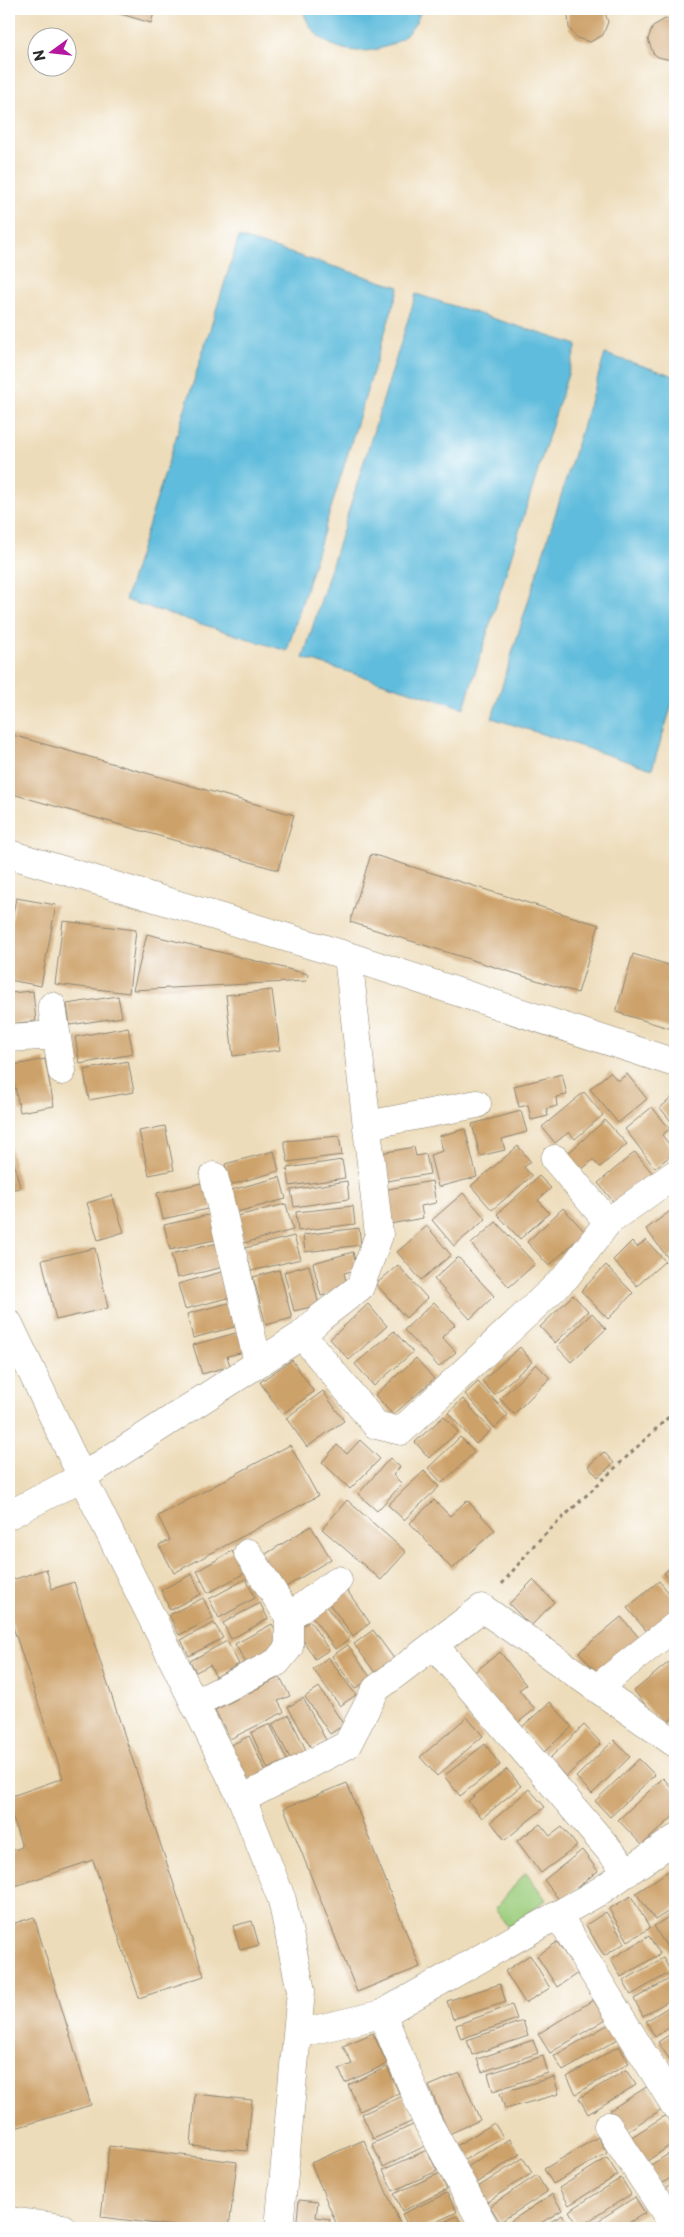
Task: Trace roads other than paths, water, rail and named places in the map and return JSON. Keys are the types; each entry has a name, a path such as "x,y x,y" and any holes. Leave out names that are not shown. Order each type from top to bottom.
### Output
{"street":[{"path":"9,854 348,956 675,1062"},
{"path":"9,1515 82,1477 302,1335 320,1318 360,1287 380,1235 348,956"},
{"path":"52,1006 62,1071"},
{"path":"9,1038 56,1035"},
{"path":"367,1125 477,1104"},
{"path":"555,1159 608,1222"},
{"path":"302,1335 376,1425 401,1431 566,1276 608,1222 675,1174"},
{"path":"214,1176 258,1363"},
{"path":"9,1324 82,1477 242,1799 282,1900 301,1991 279,2228"},
{"path":"194,1704 277,1662 289,1647 289,1617 248,1554"},
{"path":"289,1617 338,1580"},
{"path":"242,1799 347,1745 376,1690 482,1608 675,1743"},
{"path":"597,1688 675,1626"},
{"path":"434,1645 628,1872"},
{"path":"297,2034 382,2014 558,1915 628,1872 675,1839"},
{"path":"558,1915 675,2106"},
{"path":"382,2014 425,2117 485,2228"},
{"path":"608,2126 675,2227"},
{"path":"9,2221 62,2228"}],"water":[{"path":"303,9 421,9 413,27 399,40 381,48 362,51 342,49 325,41 311,28"},
{"path":"239,237 399,287 287,651 125,600"},
{"path":"416,294 577,345 464,708 303,658"},
{"path":"605,354 675,376 675,695 652,769 492,718"}]}
